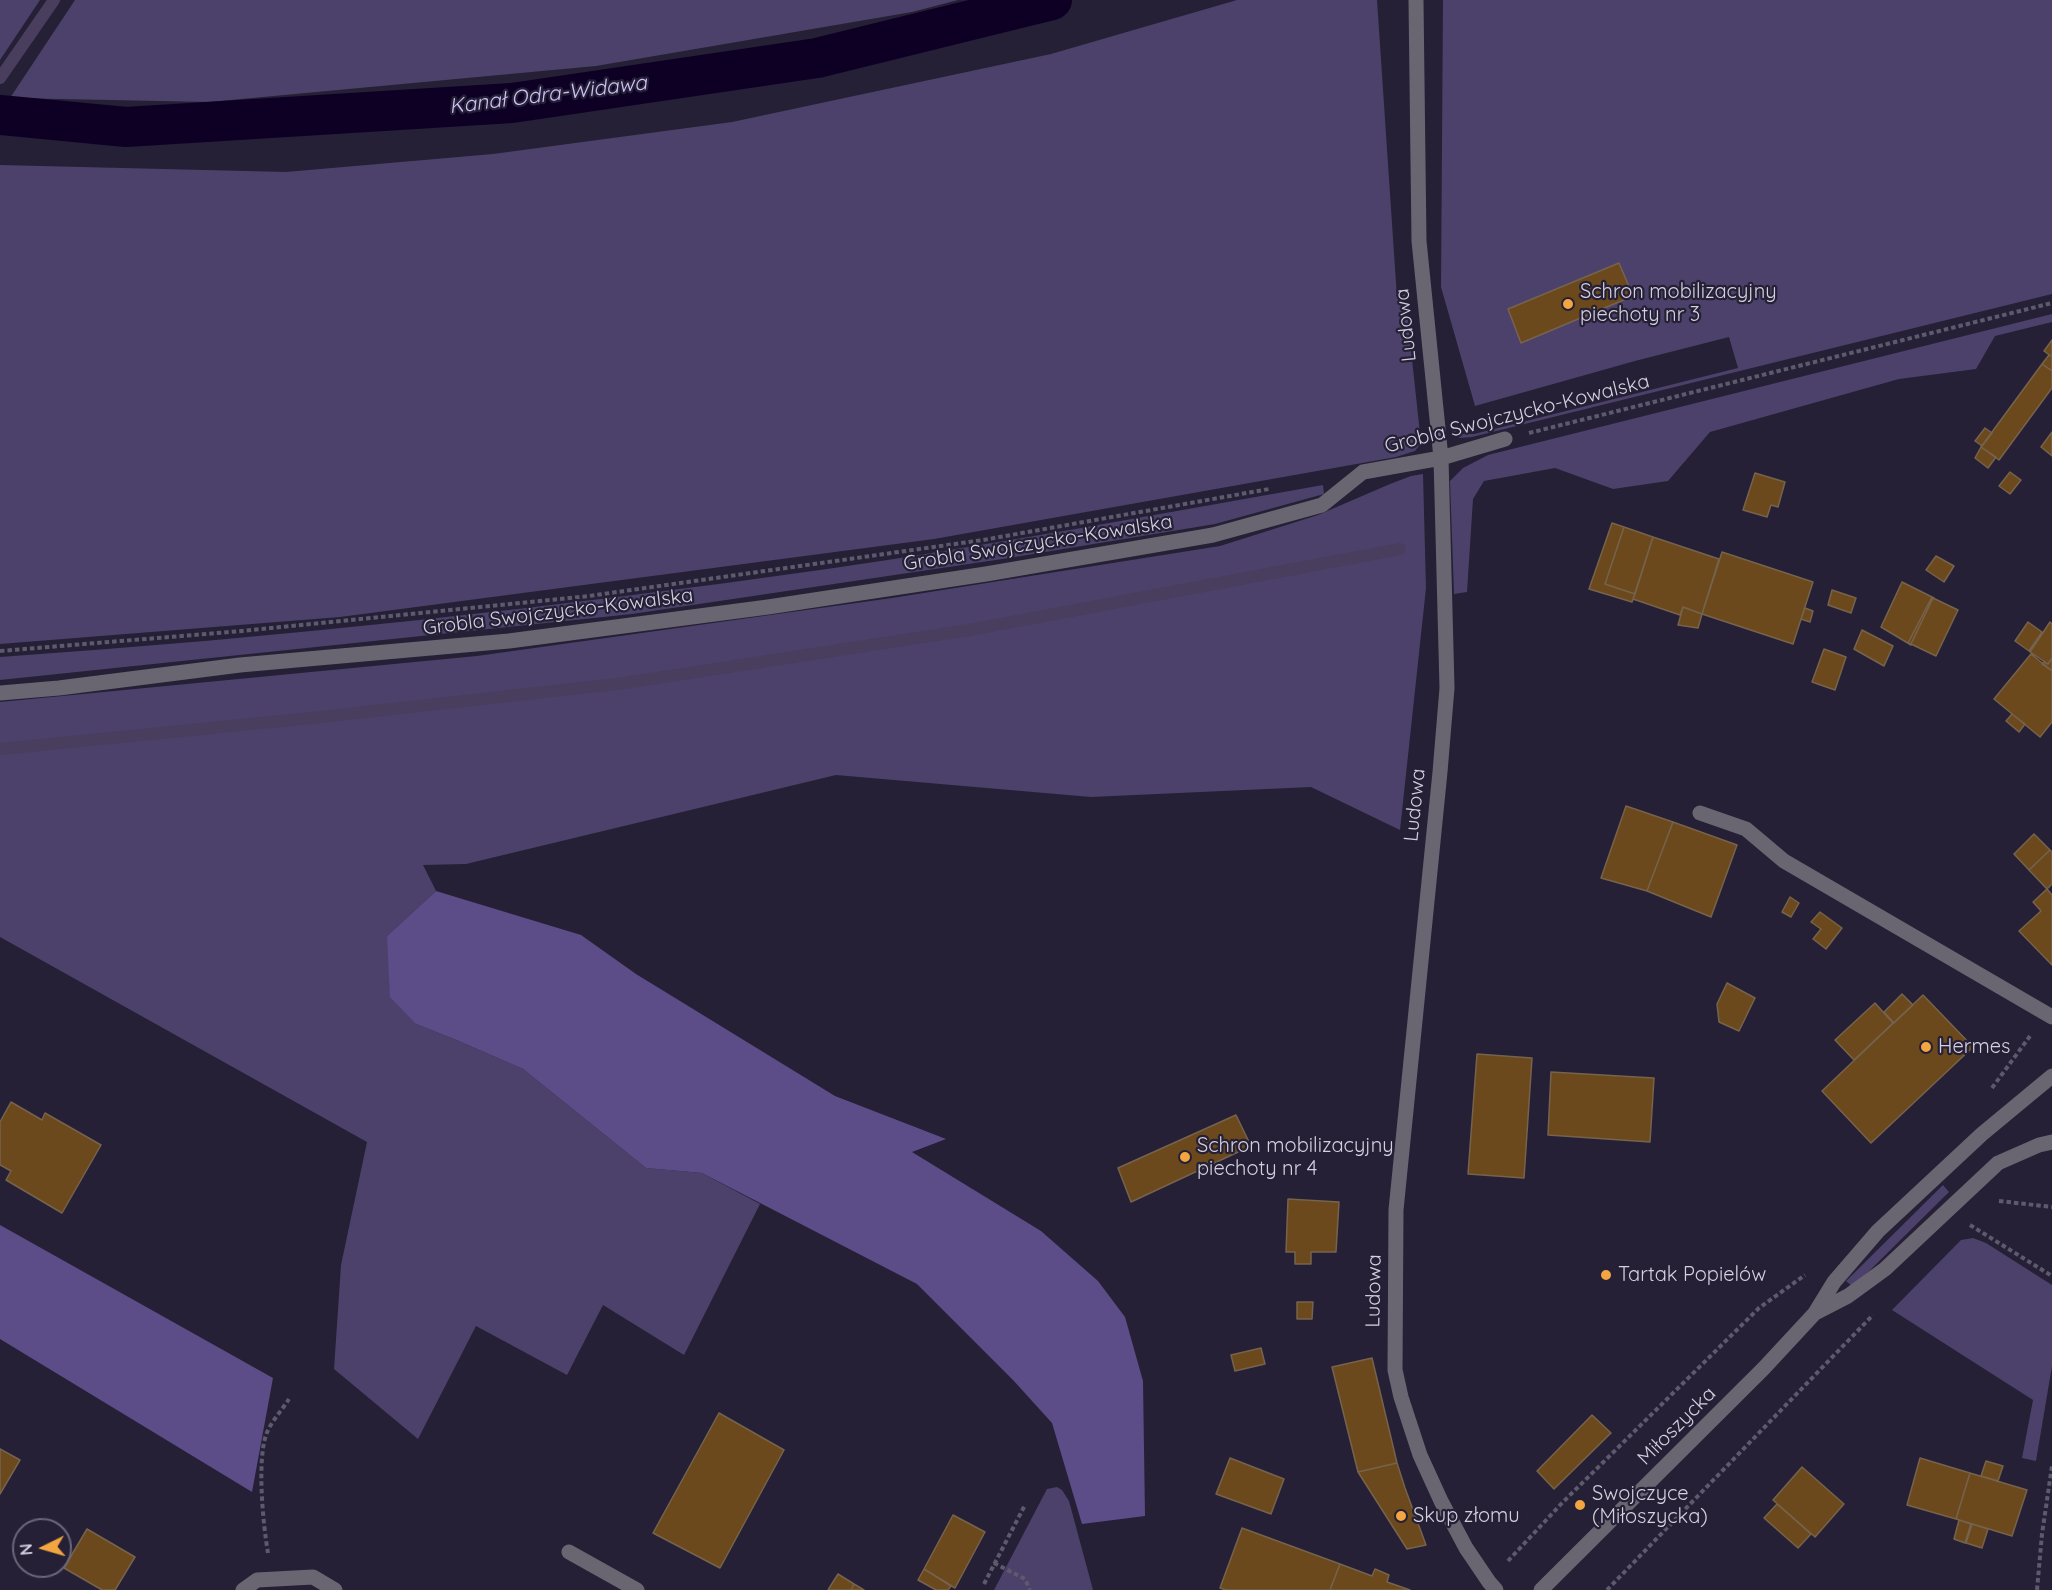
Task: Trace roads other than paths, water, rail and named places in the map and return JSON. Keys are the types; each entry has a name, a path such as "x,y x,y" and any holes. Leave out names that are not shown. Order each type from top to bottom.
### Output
{"street":[{"name":"Ludowa","path":"1416,0 1419,241 1441,458 1447,688 1395,1210 1395,1370 1401,1397 1420,1455 1466,1548 1492,1586"},
{"name":"Grobla Swojczycko-Kowalska","path":"0,693 59,688 240,665 509,641 768,607 986,574 1213,535 1322,505 1363,472 1441,458 1505,439"},
{"path":"1701,813 1746,829 1784,861 2052,1017"},
{"name":"Miłoszycka","path":"1540,1590 1764,1368 1815,1313 1834,1282 1878,1231 1982,1134 2052,1076"},
{"name":"Miłoszycka","path":"1815,1313 1848,1296 1885,1269 1998,1163 2039,1145 2052,1142"},
{"path":"569,1552 637,1590"},
{"path":"243,1590 257,1580 313,1577 335,1590"}],"waterway":[{"path":"0,78 54,0"},
{"name":"Kanał Odra-Widawa","path":"0,115 126,127 512,103 817,58 1052,0"},
{"path":"0,749 321,717 625,683 975,629 1400,549"}],"place":[{"name":"Schron mobilizacyjny piechoty nr 3","path":"1568,304"},
{"name":"Hermes","path":"1926,1047"},
{"name":"Schron mobilizacyjny piechoty nr 4","path":"1185,1157"},
{"name":"Tartak Popielów","path":"1606,1275"},
{"name":"Swojczyce (Miłoszycka)","path":"1580,1505"},
{"name":"Skup złomu","path":"1401,1516"}]}
